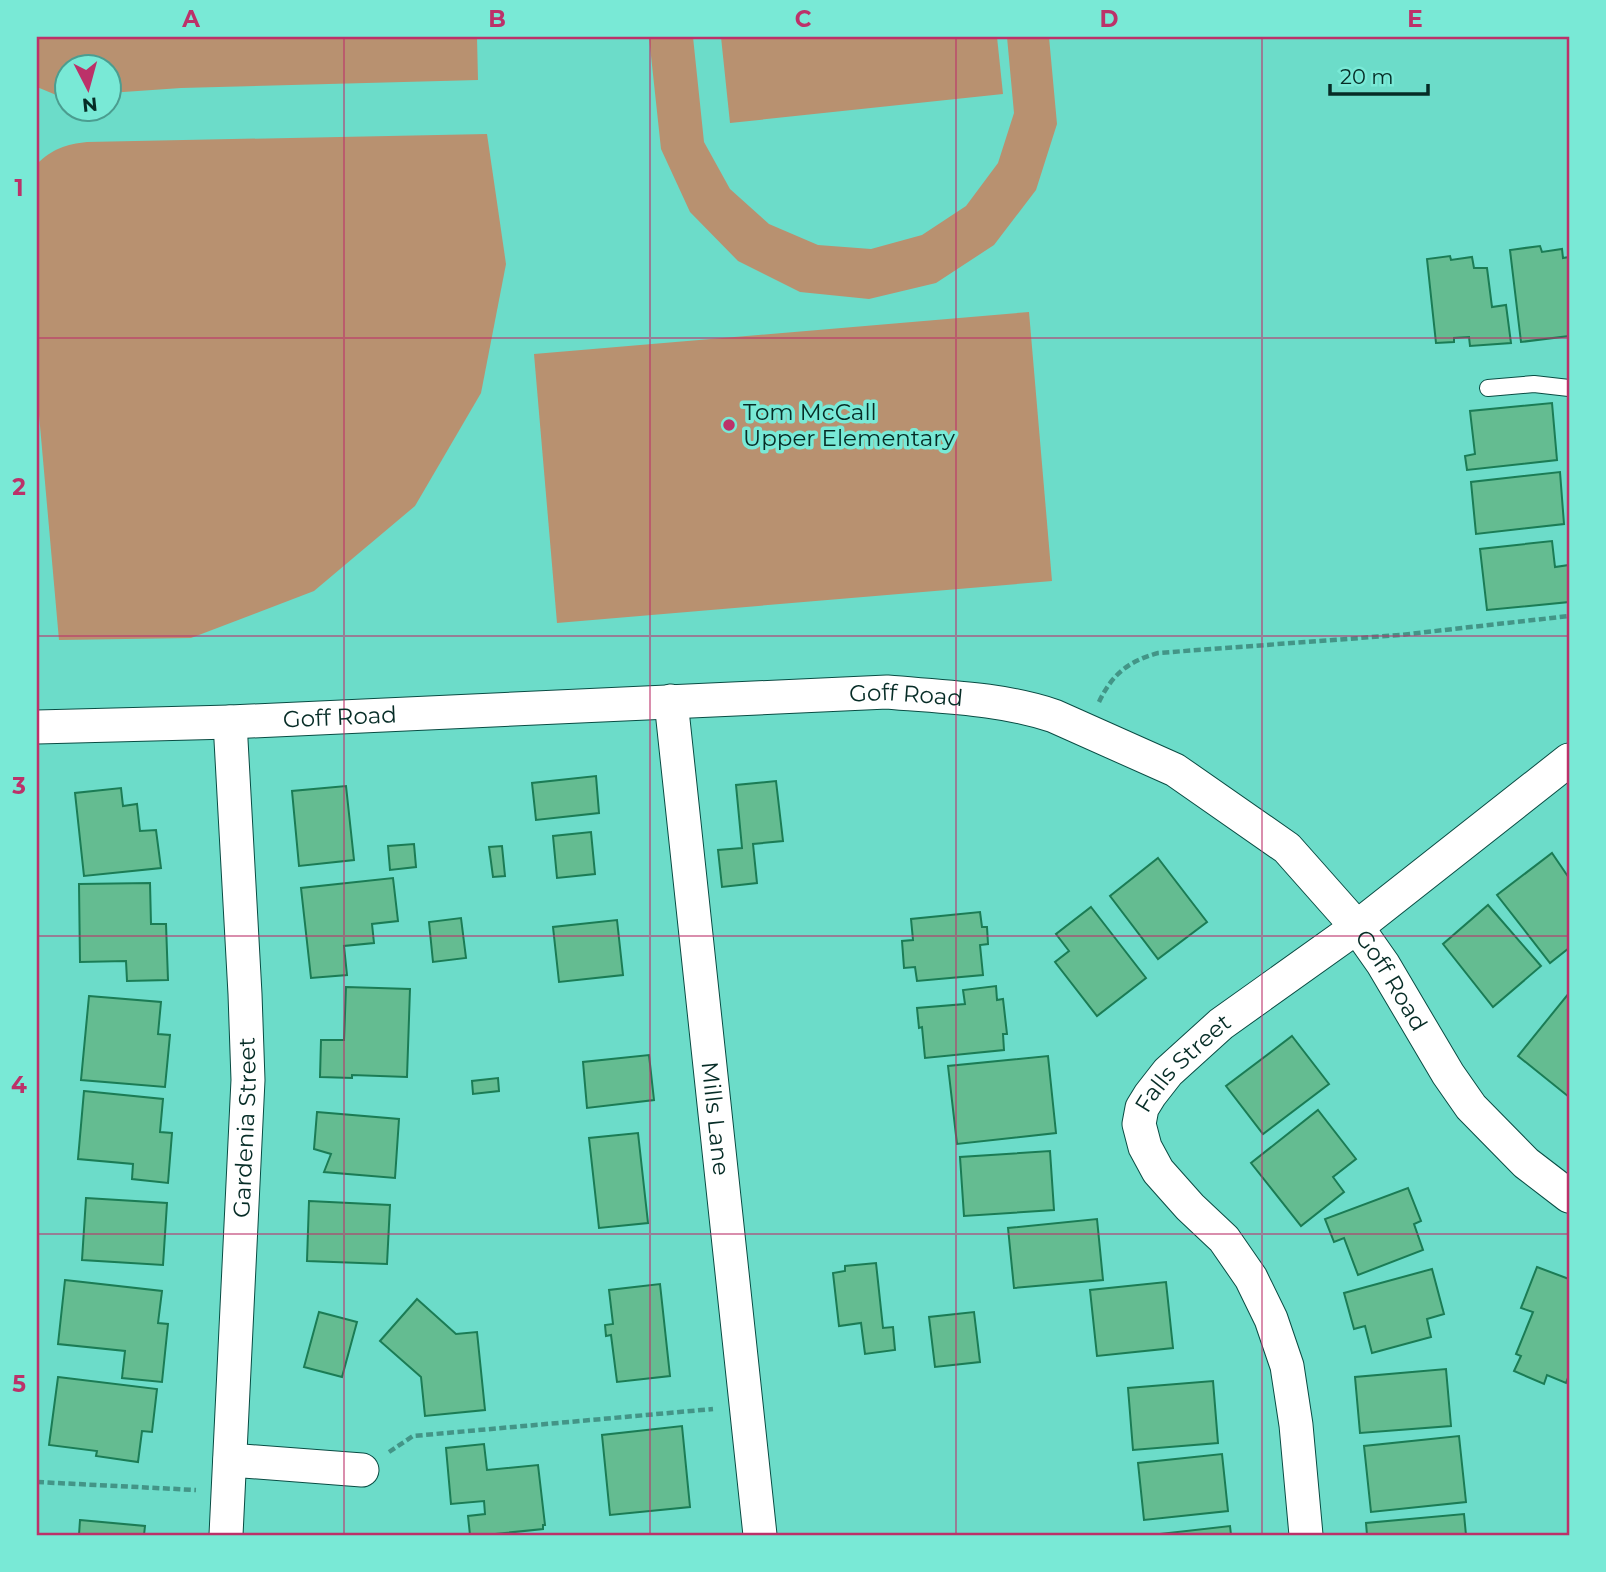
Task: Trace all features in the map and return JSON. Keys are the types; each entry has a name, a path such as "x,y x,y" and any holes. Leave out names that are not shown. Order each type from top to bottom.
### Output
{"street":[{"name":"Goff Road","path":"37,727 230,722 887,692 968,699 1035,709 1175,769 1287,848 1357,928 1383,964 1448,1074 1471,1107 1526,1163 1569,1196"},
{"name":"Mills Lane","path":"671,701 760,1535"},
{"name":"Gardenia Street","path":"226,1535 248,1080 230,722"},
{"name":"Falls Street","path":"1306,1535 1296,1425 1287,1366 1271,1319 1251,1278 1224,1239 1190,1207 1158,1171 1145,1147 1139,1124 1142,1108 1168,1072 1221,1024 1357,928 1569,760"},
{"path":"229,1476 362,1470"}],"lane":[{"path":"1488,388 1534,384 1569,388"}],"path":[{"path":"1086,730 1105,689 1115,677 1142,658 1158,653 1400,635 1569,615"},
{"path":"362,1470 413,1436 746,1406"},
{"path":"37,1482 229,1476"}],"shaded area":[{"path":"37,37 477,37 478,80 122,92 122,52 52,52 52,93 37,87"},
{"path":"649,37 693,37 704,142 730,189 769,224 818,245 871,249 922,235 966,206 998,163 1014,113 1007,37 1049,37 1057,124 1036,190 994,245 936,283 869,299 800,292 738,261 690,212 661,149"},
{"path":"721,37 997,37 1003,94 730,123"},
{"path":"487,134 506,264 481,393 415,506 314,591 191,638 59,640 37,392 37,164 60,148 87,142"},
{"path":"1029,312 1052,581 557,623 534,354"}],"building":[{"path":"1540,246 1542,252 1562,249 1563,258 1569,257 1569,336 1521,342 1510,250"},
{"path":"1450,256 1451,260 1472,257 1474,268 1487,268 1492,307 1506,305 1511,343 1470,346 1469,337 1454,338 1454,342 1436,343 1427,259"},
{"path":"1552,403 1557,460 1467,470 1465,456 1475,454 1470,411"},
{"path":"1560,472 1564,524 1476,534 1471,482"},
{"path":"1552,541 1555,567 1569,565 1569,602 1487,610 1480,549"},
{"path":"596,776 599,813 536,820 532,783"},
{"path":"776,781 783,841 753,844 757,883 722,887 718,850 742,848 736,785"},
{"path":"346,786 354,860 299,866 292,791"},
{"path":"121,788 123,806 137,804 140,831 156,830 161,868 84,876 75,793"},
{"path":"591,832 595,874 557,878 553,836"},
{"path":"414,844 416,867 390,870 388,846"},
{"path":"502,846 505,876 493,877 489,847"},
{"path":"1552,853 1569,878 1569,948 1550,963 1497,895"},
{"path":"1158,858 1207,922 1158,959 1110,896"},
{"path":"393,878 398,921 372,924 374,943 344,946 347,975 311,978 301,888"},
{"path":"150,883 151,924 166,924 168,980 127,981 126,961 80,962 79,884"},
{"path":"1488,905 1541,966 1493,1007 1443,944"},
{"path":"1091,907 1146,978 1097,1016 1055,962 1069,951 1056,934"},
{"path":"980,912 982,927 987,927 988,944 980,945 983,975 917,981 915,967 904,968 902,941 913,940 911,919"},
{"path":"461,918 466,958 433,962 429,922"},
{"path":"617,920 623,975 559,982 553,927"},
{"path":"996,986 997,1000 1003,999 1007,1034 1003,1034 1004,1050 925,1058 917,1008 965,1004 963,990"},
{"path":"346,987 410,989 407,1077 320,1077 321,1040 344,1040"},
{"path":"1569,993 1569,1097 1518,1056"},
{"path":"89,996 161,1002 158,1034 170,1035 165,1087 81,1080"},
{"path":"1292,1036 1329,1084 1263,1134 1226,1086"},
{"path":"649,1055 654,1100 587,1108 583,1062"},
{"path":"1048,1056 1056,1133 957,1144 948,1066"},
{"path":"498,1078 499,1091 473,1094 472,1081"},
{"path":"84,1091 163,1099 160,1132 172,1133 168,1183 132,1179 133,1164 78,1159"},
{"path":"1318,1110 1356,1159 1333,1177 1344,1192 1301,1226 1251,1163"},
{"path":"317,1112 399,1119 395,1178 324,1172 331,1154 314,1149"},
{"path":"638,1133 648,1223 599,1228 589,1138"},
{"path":"1050,1151 1054,1210 964,1216 960,1157"},
{"path":"1408,1188 1421,1221 1414,1224 1423,1250 1358,1275 1344,1238 1334,1242 1325,1219"},
{"path":"86,1198 167,1203 163,1265 82,1260"},
{"path":"309,1201 390,1205 387,1264 307,1261"},
{"path":"1097,1219 1103,1280 1014,1288 1008,1228"},
{"path":"876,1263 883,1328 893,1327 895,1350 865,1354 861,1323 839,1326 833,1273 845,1271 845,1266"},
{"path":"1537,1267 1569,1279 1569,1375 1566,1383 1547,1375 1544,1384 1514,1371 1521,1356 1516,1354 1533,1312 1521,1308"},
{"path":"1432,1269 1444,1314 1427,1319 1431,1337 1372,1353 1365,1326 1354,1329 1344,1293"},
{"path":"65,1280 162,1291 158,1323 168,1324 162,1382 122,1378 125,1351 58,1344"},
{"path":"1166,1282 1173,1348 1097,1356 1090,1290"},
{"path":"660,1284 670,1376 617,1382 611,1335 606,1336 605,1325 613,1324 609,1290"},
{"path":"417,1299 456,1334 477,1332 485,1410 425,1416 421,1377 380,1341"},
{"path":"319,1312 357,1322 342,1377 304,1367"},
{"path":"974,1312 980,1362 935,1367 929,1317"},
{"path":"1446,1369 1451,1426 1360,1433 1355,1377"},
{"path":"58,1377 157,1389 152,1432 142,1431 138,1462 96,1456 97,1451 49,1445"},
{"path":"1213,1381 1218,1443 1133,1450 1128,1388"},
{"path":"682,1426 690,1507 610,1515 602,1435"},
{"path":"1459,1436 1466,1502 1371,1512 1364,1446"},
{"path":"484,1444 487,1470 538,1465 545,1525 543,1529 470,1535 468,1516 485,1514 484,1501 451,1504 446,1448"},
{"path":"1222,1454 1228,1511 1144,1520 1138,1463"},
{"path":"1464,1514 1466,1535 1367,1535 1366,1523"},
{"path":"80,1520 145,1526 144,1535 79,1535"},
{"path":"1230,1526 1231,1535 1151,1535"}],"place":[{"name":"Tom McCall Upper Elementary","path":"729,425"}]}
